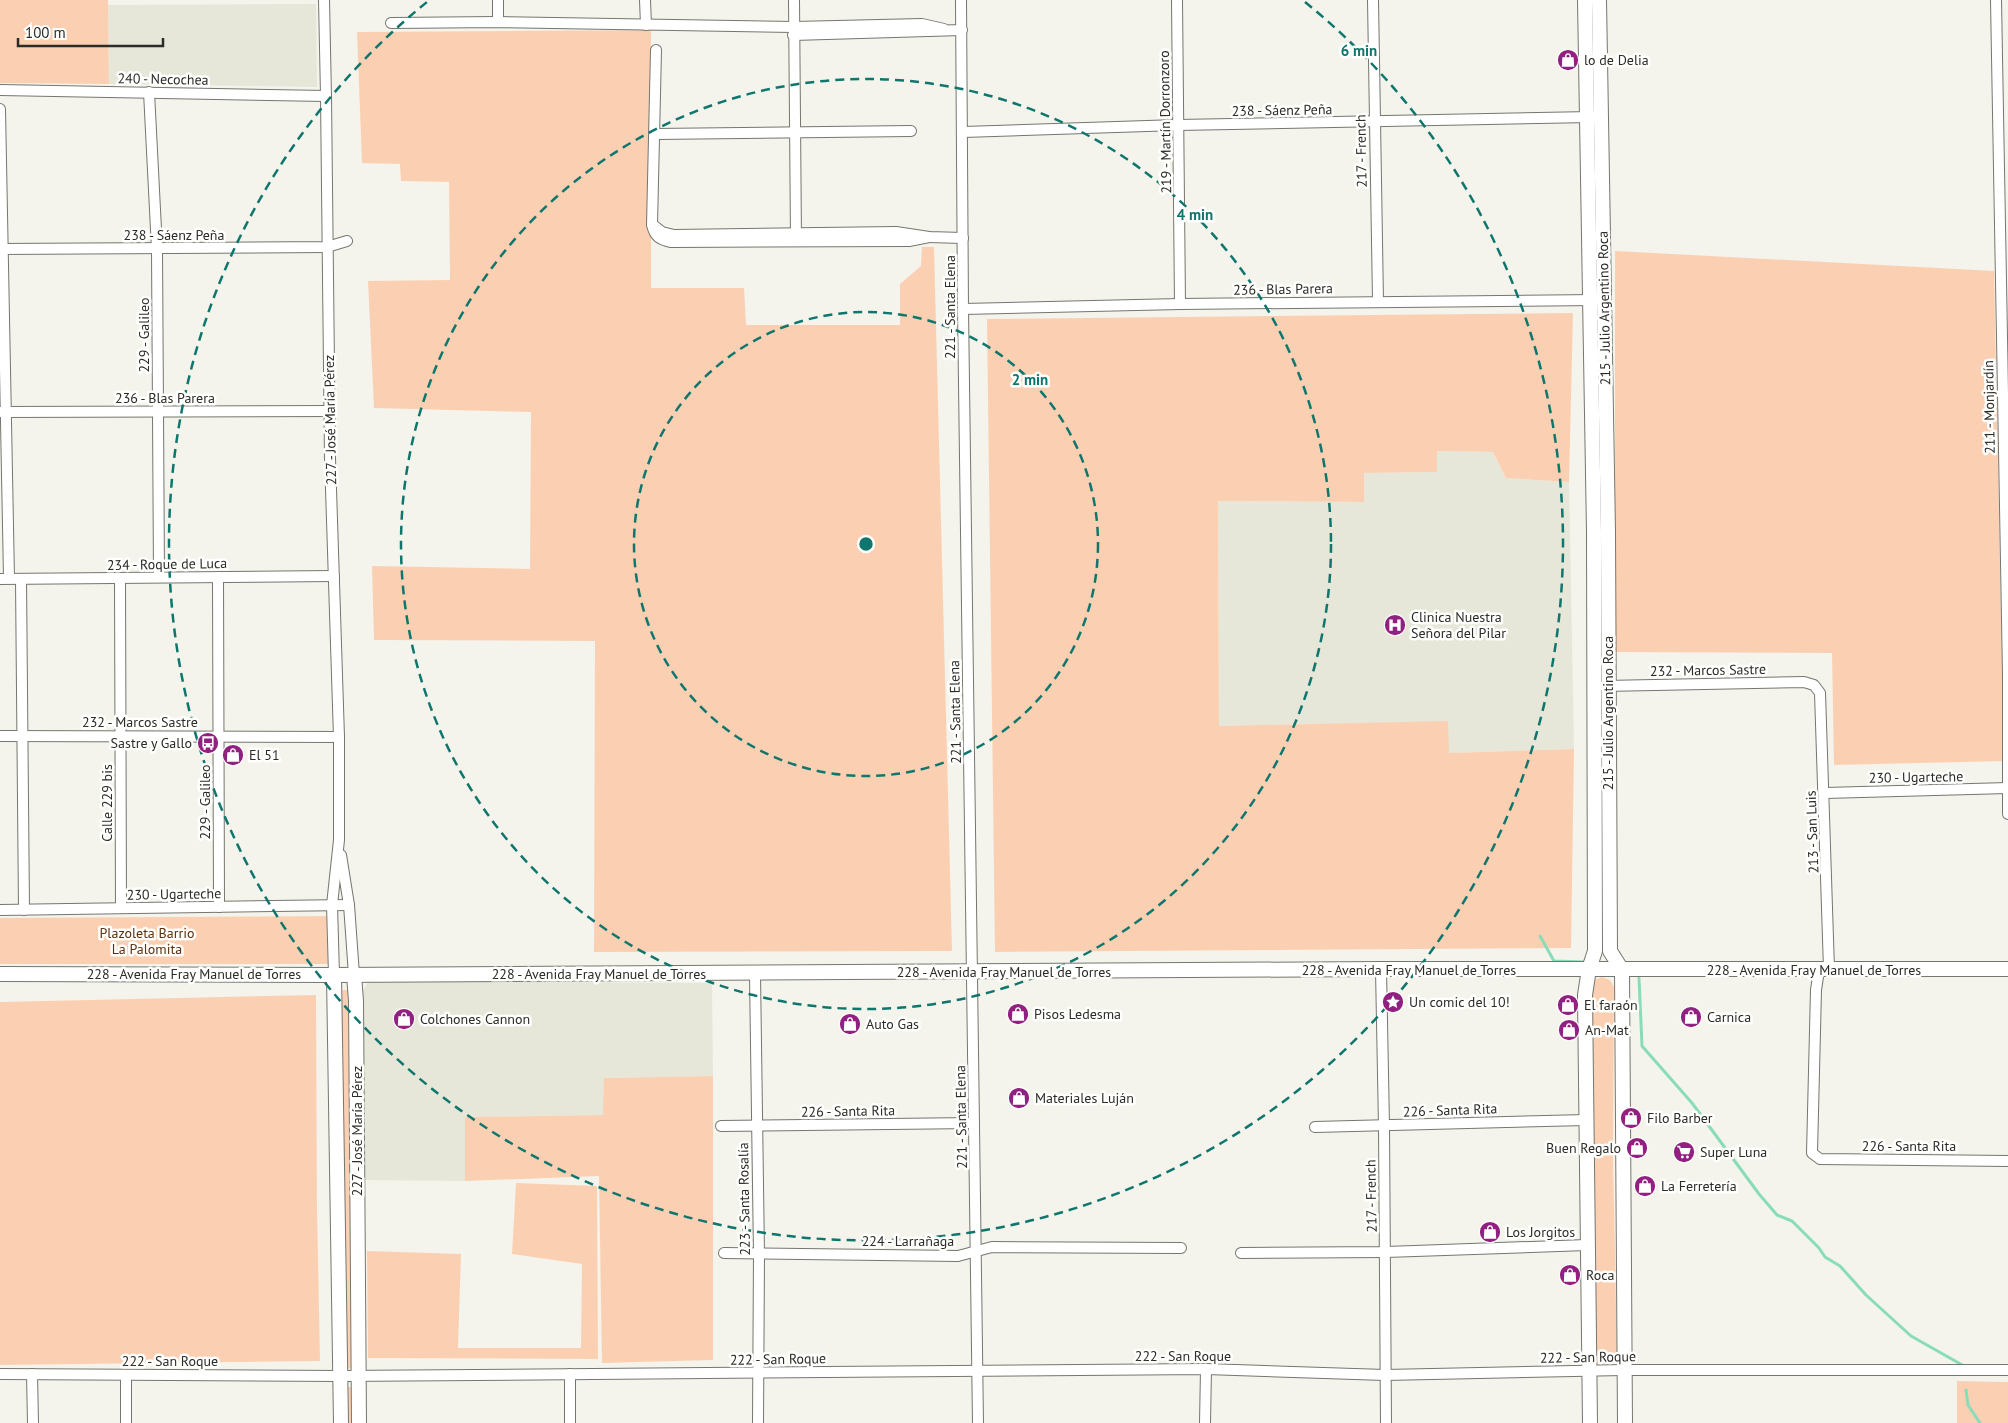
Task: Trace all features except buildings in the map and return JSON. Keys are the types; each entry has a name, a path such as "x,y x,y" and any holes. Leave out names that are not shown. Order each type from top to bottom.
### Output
{"street":[{"name":"227 - José María Pérez","path":"324,0 326,247 339,737 338,840 332,905 341,1423"},
{"path":"498,0 498,22"},
{"path":"645,0 646,25"},
{"path":"794,0 796,237"},
{"name":"221 - Santa Elena","path":"961,0 963,309 978,1423"},
{"name":"219 - Martín Dorronzoro","path":"1177,0 1180,304"},
{"name":"217 - French","path":"1373,0 1378,301"},
{"name":"215 - Julio Argentino Roca","path":"1585,0 1594,117 1604,300 1608,532 1610,951 1622,970 1624,1142 1623,1370 1625,1423"},
{"name":"215 - Julio Argentino Roca","path":"1590,1423 1585,996 1589,969 1595,951 1594,532 1590,299 1599,0"},
{"name":"211 - Monjardín","path":"1996,0 2003,114 2008,814"},
{"path":"391,23 498,22 794,31 922,24 944,29 962,30"},
{"path":"656,50 652,225 662,232 674,235 796,237 896,232 929,237 963,238"},
{"name":"240 - Necochea","path":"0,90 326,96"},
{"name":"229 - Galileo","path":"149,92 157,249 159,577"},
{"path":"0,109 4,579"},
{"name":"238 - Sáenz Peña","path":"963,132 1178,125 1374,123 1594,117"},
{"path":"655,134 911,131"},
{"name":"238 - Sáenz Peña","path":"1,249 326,247 347,241"},
{"name":"236 - Blas Parera","path":"963,309 1378,301 1604,300"},
{"name":"236 - Blas Parera","path":"3,412 330,411"},
{"name":"234 - Roque de Luca","path":"4,579 334,576"},
{"name":"229 - Galileo","path":"218,577 219,907"},
{"name":"Calle 229 bis","path":"120,578 121,908"},
{"path":"21,580 24,910"},
{"name":"232 - Marcos Sastre","path":"1593,687 1804,682 1814,685 1820,693"},
{"name":"213 - San Luis","path":"1812,1153 1816,990 1824,970 1825,793 1820,693"},
{"name":"232 - Marcos Sastre","path":"0,736 339,737"},
{"name":"230 - Ugarteche","path":"1825,793 2008,788"},
{"name":"227 - José María Pérez","path":"338,840 348,905 356,1010 359,1423"},
{"name":"230 - Ugarteche","path":"0,910 348,905"},
{"name":"217 - French","path":"1381,969 1386,1252 1386,1423"},
{"name":"228 - Avenida Fray Manuel de Torres","path":"0,974 354,975 1381,969 2008,969"},
{"name":"223 - Santa Rosalía","path":"754,974 758,1254 758,1423"},
{"name":"226 - Santa Rita","path":"1315,1127 1586,1120"},
{"name":"226 - Santa Rita","path":"721,1126 974,1123"},
{"name":"226 - Santa Rita","path":"1812,1153 1820,1159 2008,1160"},
{"path":"1241,1253 1386,1252 1587,1245"},
{"name":"224 - Larrañaga","path":"724,1253 958,1256 992,1248 1181,1248"},
{"path":"1206,1369 1206,1423"},
{"name":"222 - San Roque","path":"0,1374 358,1376 1206,1369 1385,1375 1588,1370 2008,1370"},
{"path":"32,1374 33,1423"},
{"path":"570,1374 570,1423"},
{"path":"126,1375 126,1423"}],"shaded area":[{"path":"316,4 317,87 109,84 108,5"},
{"name":"Clinica Nuestra Señora del Pilar","path":"1436,451 1493,452 1506,478 1569,482 1574,749 1448,753 1448,722 1219,726 1218,501 1364,502 1364,473 1437,472"},
{"path":"369,981 712,983 713,1076 604,1078 604,1115 465,1117 465,1181 363,1180 360,995"}],"green space":[{"path":"0,0 108,0 109,84 0,83"},
{"path":"651,30 651,288 744,288 746,325 900,325 900,284 921,266 922,247 934,247 952,951 594,952 595,641 374,640 372,566 530,569 531,412 374,408 368,281 450,280 449,182 401,181 400,164 362,163 357,32"},
{"path":"1615,251 1994,271 2004,761 1834,765 1832,653 1615,652"},
{"path":"1573,313 1569,482 1506,478 1493,452 1437,451 1437,472 1364,473 1364,502 1218,501 1219,726 1448,721 1449,753 1574,749 1571,948 995,952 987,319"},
{"name":"Plazoleta Barrio La Palomita","path":"336,916 338,964 0,964 0,918"},
{"path":"1602,977 1610,980 1614,987 1613,1157 1617,1353 1614,1363 1601,1364 1595,1362 1592,981"},
{"path":"341,990 348,990 353,1368 345,1369"},
{"path":"316,995 320,1361 0,1365 0,1002"},
{"path":"713,1076 713,1360 602,1363 599,1176 465,1181 465,1117 603,1115 604,1078"},
{"path":"516,1183 597,1186 598,1359 368,1358 367,1251 461,1254 458,1348 581,1348 582,1264 512,1254"},
{"path":"1957,1381 2008,1382 2008,1423 1957,1423"},
{"path":"345,1387 355,1387 355,1423 345,1423"}],"waterway":[{"path":"1540,936 1554,961 1586,962"},
{"path":"1639,978 1642,1046 1692,1103 1759,1194 1777,1215 1792,1221 1819,1248 1825,1257 1840,1266 1866,1295 1911,1336 1964,1366"},
{"path":"1966,1390 1968,1405 1980,1423"}],"place":[{"name":"lo de Delia","path":"1568,60"},
{"name":"Clinica Nuestra Señora del Pilar","path":"1395,625"},
{"name":"Sastre y Gallo","path":"208,743"},
{"name":"El 51","path":"233,755"},
{"name":"Un comic del 10!","path":"1393,1002"},
{"name":"El faraón","path":"1568,1005"},
{"name":"Pisos Ledesma","path":"1018,1014"},
{"name":"Carnica","path":"1691,1017"},
{"name":"Colchones Cannon","path":"404,1019"},
{"name":"Auto Gas","path":"850,1024"},
{"name":"An-Mat","path":"1569,1030"},
{"name":"Materiales Luján","path":"1019,1098"},
{"name":"Filo Barber","path":"1631,1118"},
{"name":"Buen Regalo","path":"1637,1148"},
{"name":"Super Luna","path":"1684,1152"},
{"name":"La Ferretería","path":"1645,1186"},
{"name":"Los Jorgitos","path":"1490,1232"},
{"name":"Roca","path":"1570,1275"}]}
